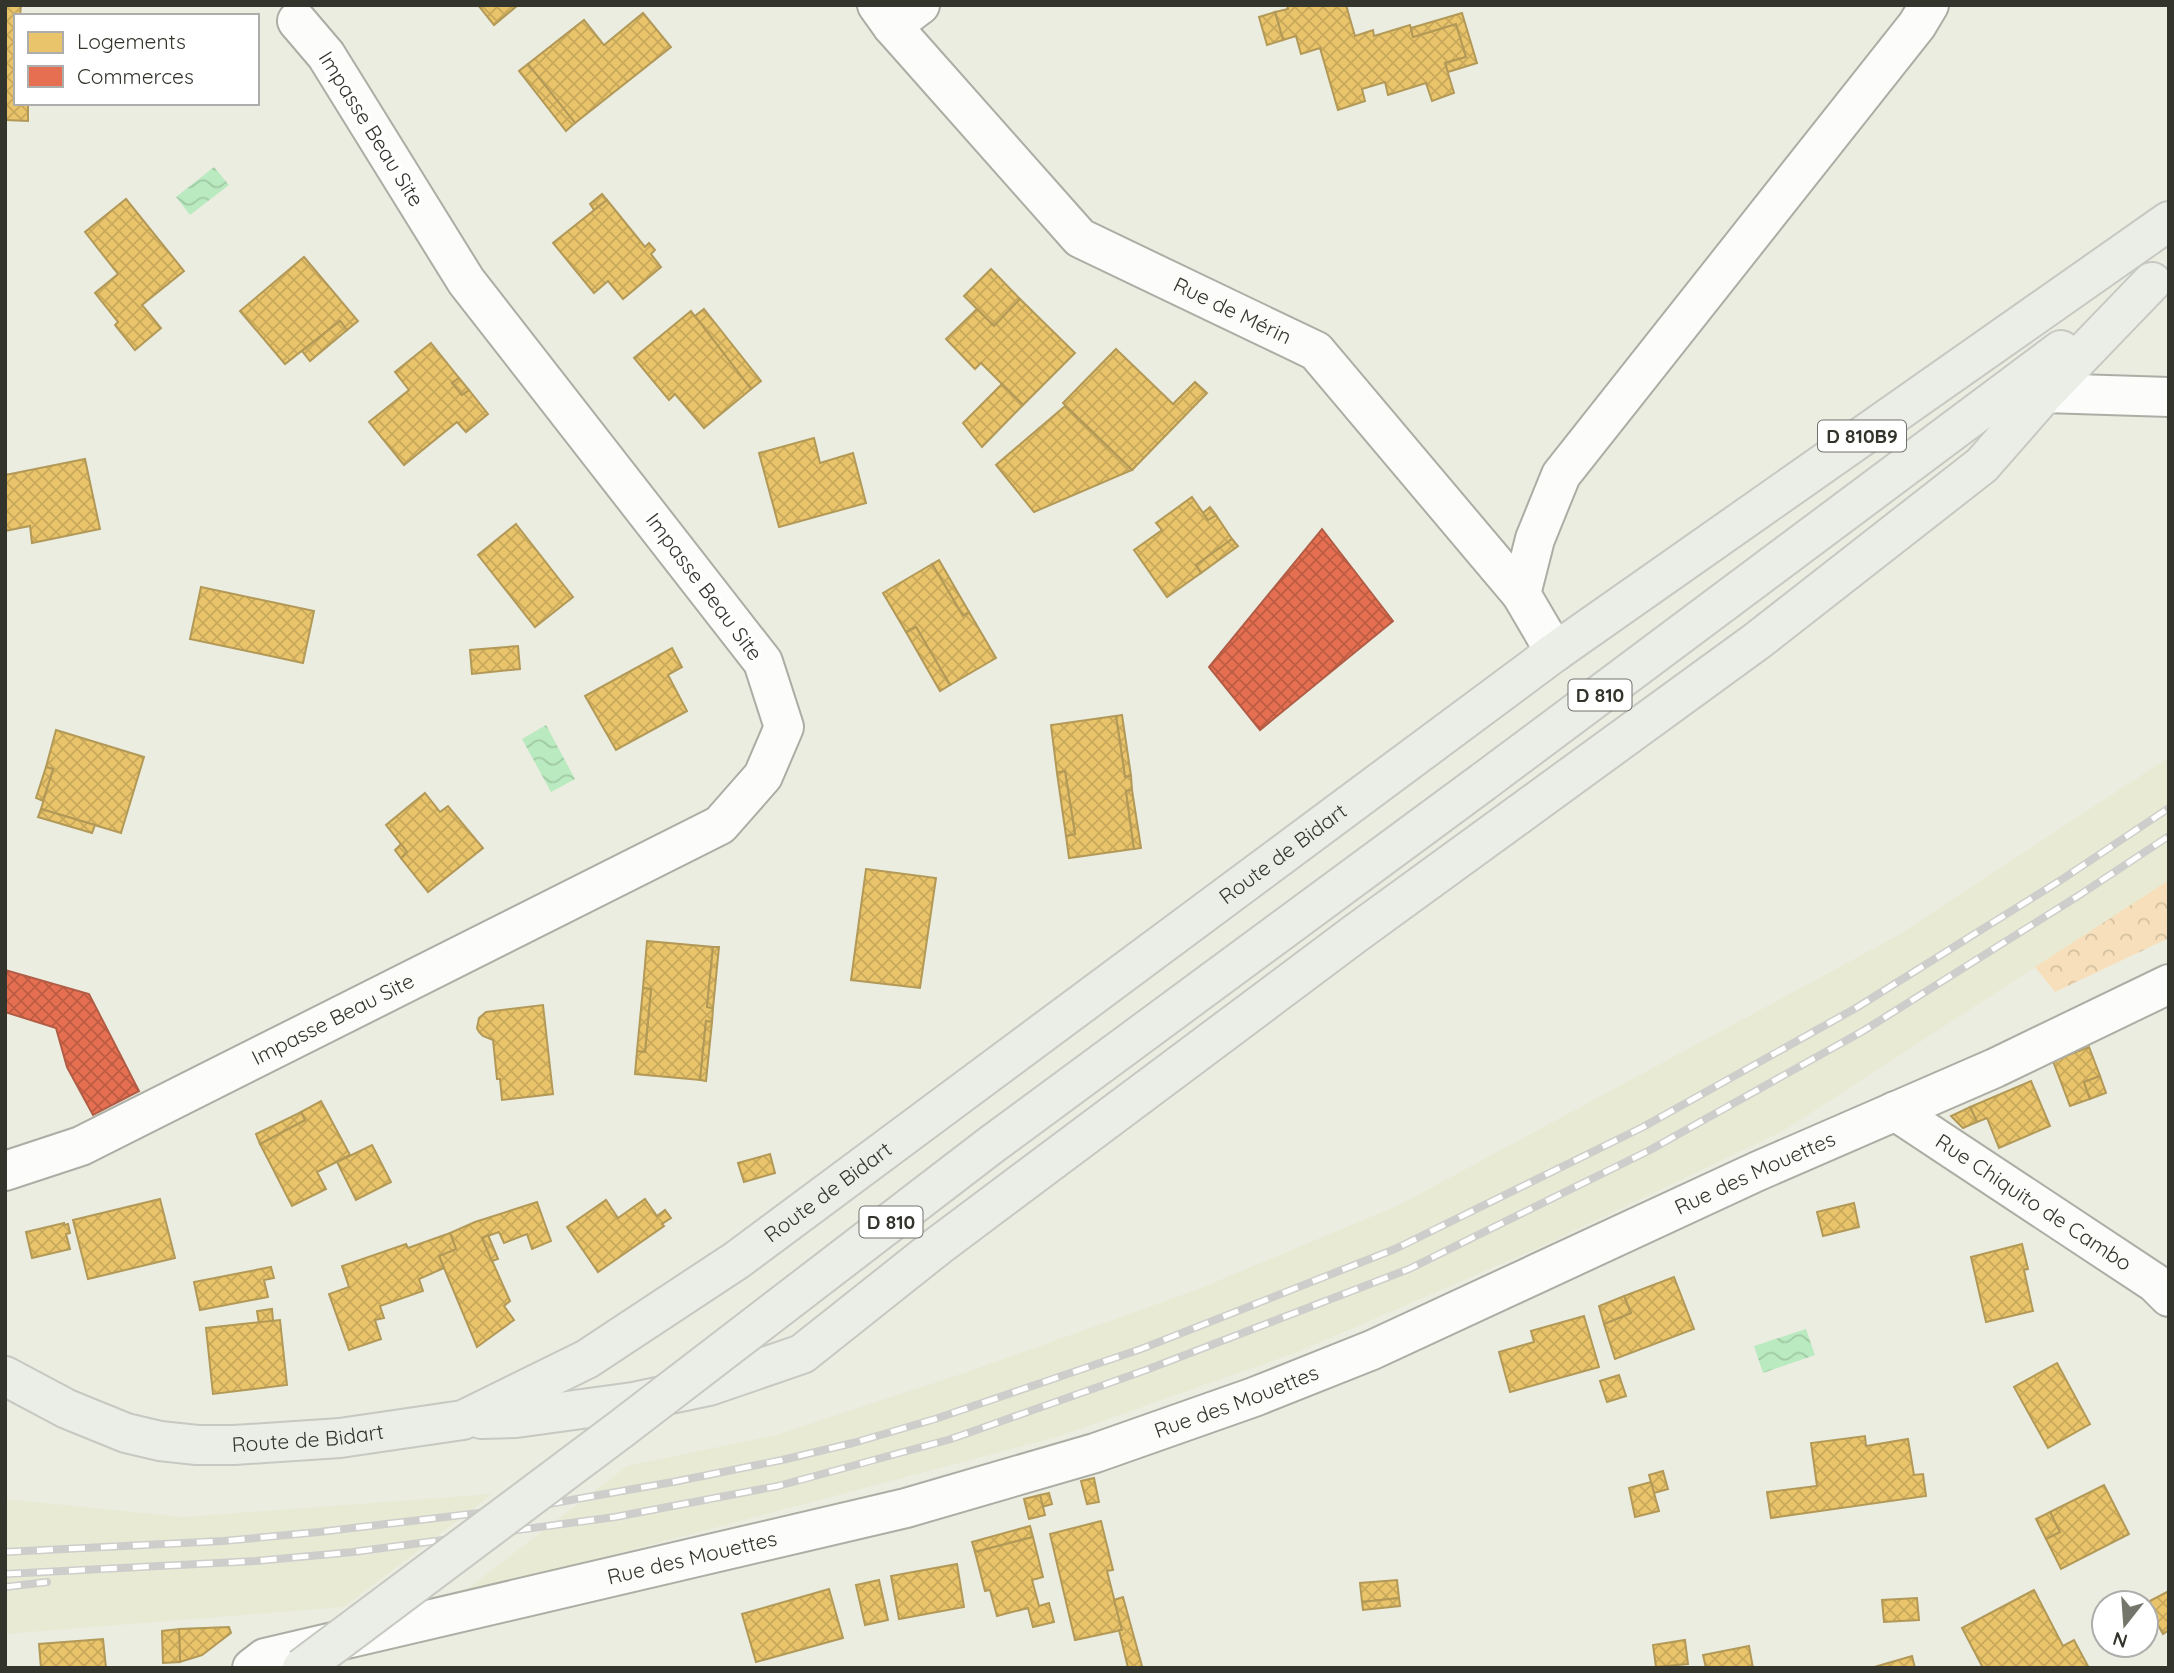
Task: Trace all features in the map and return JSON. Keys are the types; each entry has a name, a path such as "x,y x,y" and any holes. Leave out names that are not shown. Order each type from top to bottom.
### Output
{"main road":[{"name":"D 810B9","path":"1555,652 2169,221"},
{"path":"463,1420 516,1418 633,1402 709,1386 802,1354 949,1238 1356,933 1757,641 1982,465 2045,393 2160,275"},
{"name":"D 810","path":"302,1668 621,1429 991,1145 1483,782 2160,275"},
{"name":"Route de Bidart","path":"5,1376 94,1422 160,1441 197,1446 340,1438 463,1420 587,1359 737,1260 1555,652"}],"street":[{"path":"1521,594 1535,539 1561,475 1917,25 1929,5"},
{"name":"Rue de Mérin","path":"897,12 1080,238 1316,351 1521,594 1555,652"},
{"name":"Impasse Beau Site","path":"5,1171 81,1146 720,825 763,776 784,727 763,662 466,281 326,55 298,20"},
{"path":"2045,393 2169,397"},
{"name":"Rue des Mouettes","path":"252,1668 265,1658 906,1508 1095,1453 1254,1397 1372,1350 1746,1176 1995,1068 2169,984"},
{"name":"Rue Chiquito de Cambo","path":"1895,1111 2155,1283 2169,1297"}],"shaded area":[{"path":"2169,757 2169,880 1783,1131 1538,1248 1300,1351 1060,1436 458,1596 627,1466 776,1435 967,1372 1196,1290 1399,1205 1895,937"},
{"path":"492,1494 344,1607 5,1634 5,1499 183,1517"}],"green space":[{"path":"2169,880 2169,938 2055,992 2035,967"}],"water":[{"path":"214,167 229,185 190,215 176,197"},
{"path":"546,725 575,779 551,792 522,739"},
{"path":"1806,1329 1815,1355 1763,1373 1754,1346"}],"building: Logements":[{"path":"5,5 21,5 20,14 14,14 14,105 28,105 28,121 5,120"},
{"path":"478,5 518,5 494,25"},
{"path":"1287,5 1346,5 1355,36 1373,30 1374,36 1410,25 1413,37 1456,24 1466,57 1445,63 1454,93 1432,101 1426,83 1388,95 1385,82 1362,89 1365,101 1338,110 1320,48 1301,54 1296,36 1283,40 1275,12 1288,9"},
{"path":"1275,12 1283,40 1267,45 1259,17"},
{"path":"643,13 671,47 575,123 528,64 584,20 604,45"},
{"path":"1462,13 1477,63 1448,72 1445,63 1466,57 1456,24 1413,37 1411,28"},
{"path":"528,64 575,123 566,131 519,71"},
{"path":"602,194 607,200 594,210 590,204"},
{"path":"126,199 184,271 142,305 161,328 135,350 115,325 118,322 95,293 118,274 85,232"},
{"path":"607,200 645,247 649,243 655,250 651,254 661,267 623,299 608,281 594,293 553,243"},
{"path":"304,257 358,321 347,330 340,321 285,364 240,311"},
{"path":"991,269 1020,299 994,326 964,296"},
{"path":"1020,299 1075,353 1023,405 981,363 975,369 946,339 977,309 994,326"},
{"path":"704,309 761,381 751,389 695,316"},
{"path":"691,311 751,389 704,428 675,394 669,400 634,358"},
{"path":"340,321 347,330 310,361 302,351"},
{"path":"431,343 459,378 452,383 462,395 469,390 488,414 466,432 457,422 404,465 369,422 409,390 395,372"},
{"path":"1116,349 1173,404 1195,382 1207,393 1132,470 1063,403"},
{"path":"459,378 469,390 462,395 452,383"},
{"path":"1002,384 1023,405 982,447 963,423"},
{"path":"1065,406 1132,470 1034,512 996,465"},
{"path":"814,438 820,463 853,453 866,503 779,527 759,453"},
{"path":"85,459 100,529 32,543 30,526 5,531 5,475"},
{"path":"1192,497 1208,520 1216,515 1232,539 1196,565 1201,573 1167,597 1134,550 1162,530 1156,523"},
{"path":"1210,507 1216,515 1208,520 1203,513"},
{"path":"516,524 573,597 535,627 478,555"},
{"path":"1232,539 1238,546 1201,573 1196,565"},
{"path":"939,560 969,612 963,616 932,564"},
{"path":"932,564 963,616 969,612 996,658 950,685 916,627 906,632 883,593"},
{"path":"201,587 314,611 303,663 190,639"},
{"path":"916,627 950,685 940,691 906,632"},
{"path":"518,646 520,669 472,674 470,650"},
{"path":"672,648 682,667 668,675 687,711 616,750 585,696"},
{"path":"1122,715 1131,776 1125,777 1116,716"},
{"path":"1116,716 1125,777 1131,776 1132,790 1126,791 1134,849 1069,858 1066,836 1075,834 1065,771 1057,773 1051,725"},
{"path":"56,730 144,757 121,833 41,809 53,769 46,767"},
{"path":"46,767 53,769 43,801 36,798"},
{"path":"1065,771 1075,834 1066,836 1057,773"},
{"path":"1132,790 1141,848 1134,849 1126,791"},
{"path":"425,793 440,812 448,806 483,848 428,892 401,858 407,852 386,825"},
{"path":"41,809 95,825 92,833 38,817"},
{"path":"401,844 407,852 401,858 395,850"},
{"path":"866,869 936,878 920,988 851,980"},
{"path":"647,941 713,947 707,1007 713,1008 712,1022 706,1021 700,1080 635,1074 637,1051 645,1052 651,989 643,988"},
{"path":"713,947 719,947 713,1008 707,1007"},
{"path":"643,988 651,989 645,1052 637,1051"},
{"path":"543,1005 553,1094 502,1100 493,1040 479,1032 479,1018 486,1012"},
{"path":"706,1021 712,1022 706,1081 700,1080"},
{"path":"2089,1047 2100,1076 2084,1082 2090,1099 2070,1106 2053,1061"},
{"path":"2100,1076 2106,1093 2090,1099 2084,1082"},
{"path":"2031,1081 2050,1126 1999,1148 1987,1118 1977,1122 1970,1107"},
{"path":"321,1101 350,1155 317,1172 326,1189 292,1206 260,1144 305,1120 301,1112"},
{"path":"1970,1107 1977,1122 1963,1128 1951,1116"},
{"path":"301,1112 305,1120 260,1144 256,1134"},
{"path":"372,1145 391,1182 356,1200 337,1162"},
{"path":"770,1154 775,1173 744,1182 738,1163"},
{"path":"160,1199 175,1258 88,1279 73,1220"},
{"path":"645,1199 657,1216 665,1210 671,1218 662,1224 664,1226 598,1272 567,1227 606,1200 618,1218"},
{"path":"537,1202 551,1241 532,1249 527,1234 504,1243 499,1232 482,1238 510,1301 504,1306 514,1320 477,1347 439,1256 456,1249 450,1233"},
{"path":"1854,1203 1859,1227 1823,1236 1817,1212"},
{"path":"68,1224 70,1233 66,1234 70,1249 32,1258 26,1232"},
{"path":"450,1233 456,1249 439,1256 444,1268 419,1279 423,1291 380,1306 384,1318 375,1320 381,1339 349,1350 329,1294 349,1287 342,1266 406,1244 408,1248"},
{"path":"488,1235 498,1259 492,1261 482,1238"},
{"path":"2022,1244 2028,1269 2024,1270 2033,1311 1986,1322 1971,1257"},
{"path":"271,1267 274,1278 264,1280 268,1297 200,1310 194,1282"},
{"path":"1674,1277 1694,1329 1615,1359 1604,1324 1631,1313 1624,1296"},
{"path":"1624,1296 1631,1313 1604,1324 1599,1306"},
{"path":"272,1309 273,1321 259,1323 257,1311"},
{"path":"1584,1316 1599,1367 1510,1392 1499,1352 1534,1342 1531,1331"},
{"path":"280,1320 287,1385 213,1394 206,1328"},
{"path":"2057,1363 2090,1424 2048,1448 2014,1387"},
{"path":"1619,1375 1626,1396 1607,1402 1600,1381"},
{"path":"1865,1436 1866,1446 1908,1439 1914,1475 1923,1474 1926,1496 1771,1518 1767,1492 1817,1486 1811,1443"},
{"path":"1663,1471 1668,1489 1654,1493 1649,1475"},
{"path":"1094,1478 1099,1502 1087,1504 1081,1481"},
{"path":"1651,1482 1659,1511 1635,1517 1629,1488"},
{"path":"2104,1485 2129,1534 2061,1569 2046,1539 2060,1532 2050,1512"},
{"path":"1049,1493 1052,1504 1042,1507 1040,1495"},
{"path":"1040,1495 1045,1515 1029,1519 1024,1499"},
{"path":"2050,1512 2060,1532 2046,1539 2036,1519"},
{"path":"1101,1521 1113,1570 1107,1571 1122,1630 1075,1640 1050,1534"},
{"path":"1030,1526 1033,1537 975,1552 972,1542"},
{"path":"1033,1537 1043,1577 1032,1580 1039,1606 1049,1603 1054,1622 1033,1627 1028,1608 997,1616 990,1590 985,1591 975,1552"},
{"path":"957,1564 964,1607 899,1619 891,1576"},
{"path":"879,1580 888,1620 865,1625 856,1585"},
{"path":"1397,1580 1399,1598 1362,1602 1360,1583"},
{"path":"829,1589 843,1638 756,1662 742,1614"},
{"path":"2034,1590 2063,1646 2074,1640 2089,1668 1983,1668 1962,1628"},
{"path":"2169,1591 2169,1630 2163,1634 2160,1629 2160,1596"},
{"path":"1123,1597 1142,1666 1135,1668 1128,1668 1119,1630 1122,1630 1114,1600"},
{"path":"1399,1598 1400,1606 1363,1610 1362,1602"},
{"path":"1917,1598 1919,1620 1884,1622 1882,1600"},
{"path":"229,1627 231,1633 202,1655 180,1662 179,1629"},
{"path":"179,1629 180,1662 163,1663 162,1631"},
{"path":"103,1639 106,1668 41,1668 39,1644"},
{"path":"1685,1640 1688,1664 1656,1667 1653,1645"},
{"path":"1749,1646 1753,1668 1706,1668 1703,1655"},
{"path":"1912,1656 1915,1668 1871,1668"}],"building: Commerces":[{"path":"1322,529 1393,621 1260,730 1209,667"},
{"path":"5,970 89,994 139,1091 93,1115 67,1067 56,1028 5,1012"}],"railway":[{"path":"5,1552 223,1541 319,1532 537,1506 673,1482 853,1443 935,1419 1141,1349 1395,1249 1643,1127 1856,1008 2061,880 2169,808"},
{"path":"5,1574 256,1561 353,1552 615,1517 778,1486 951,1439 1146,1370 1409,1269 1650,1150 1863,1031 2169,836"},
{"path":"5,1587 47,1582"}]}
